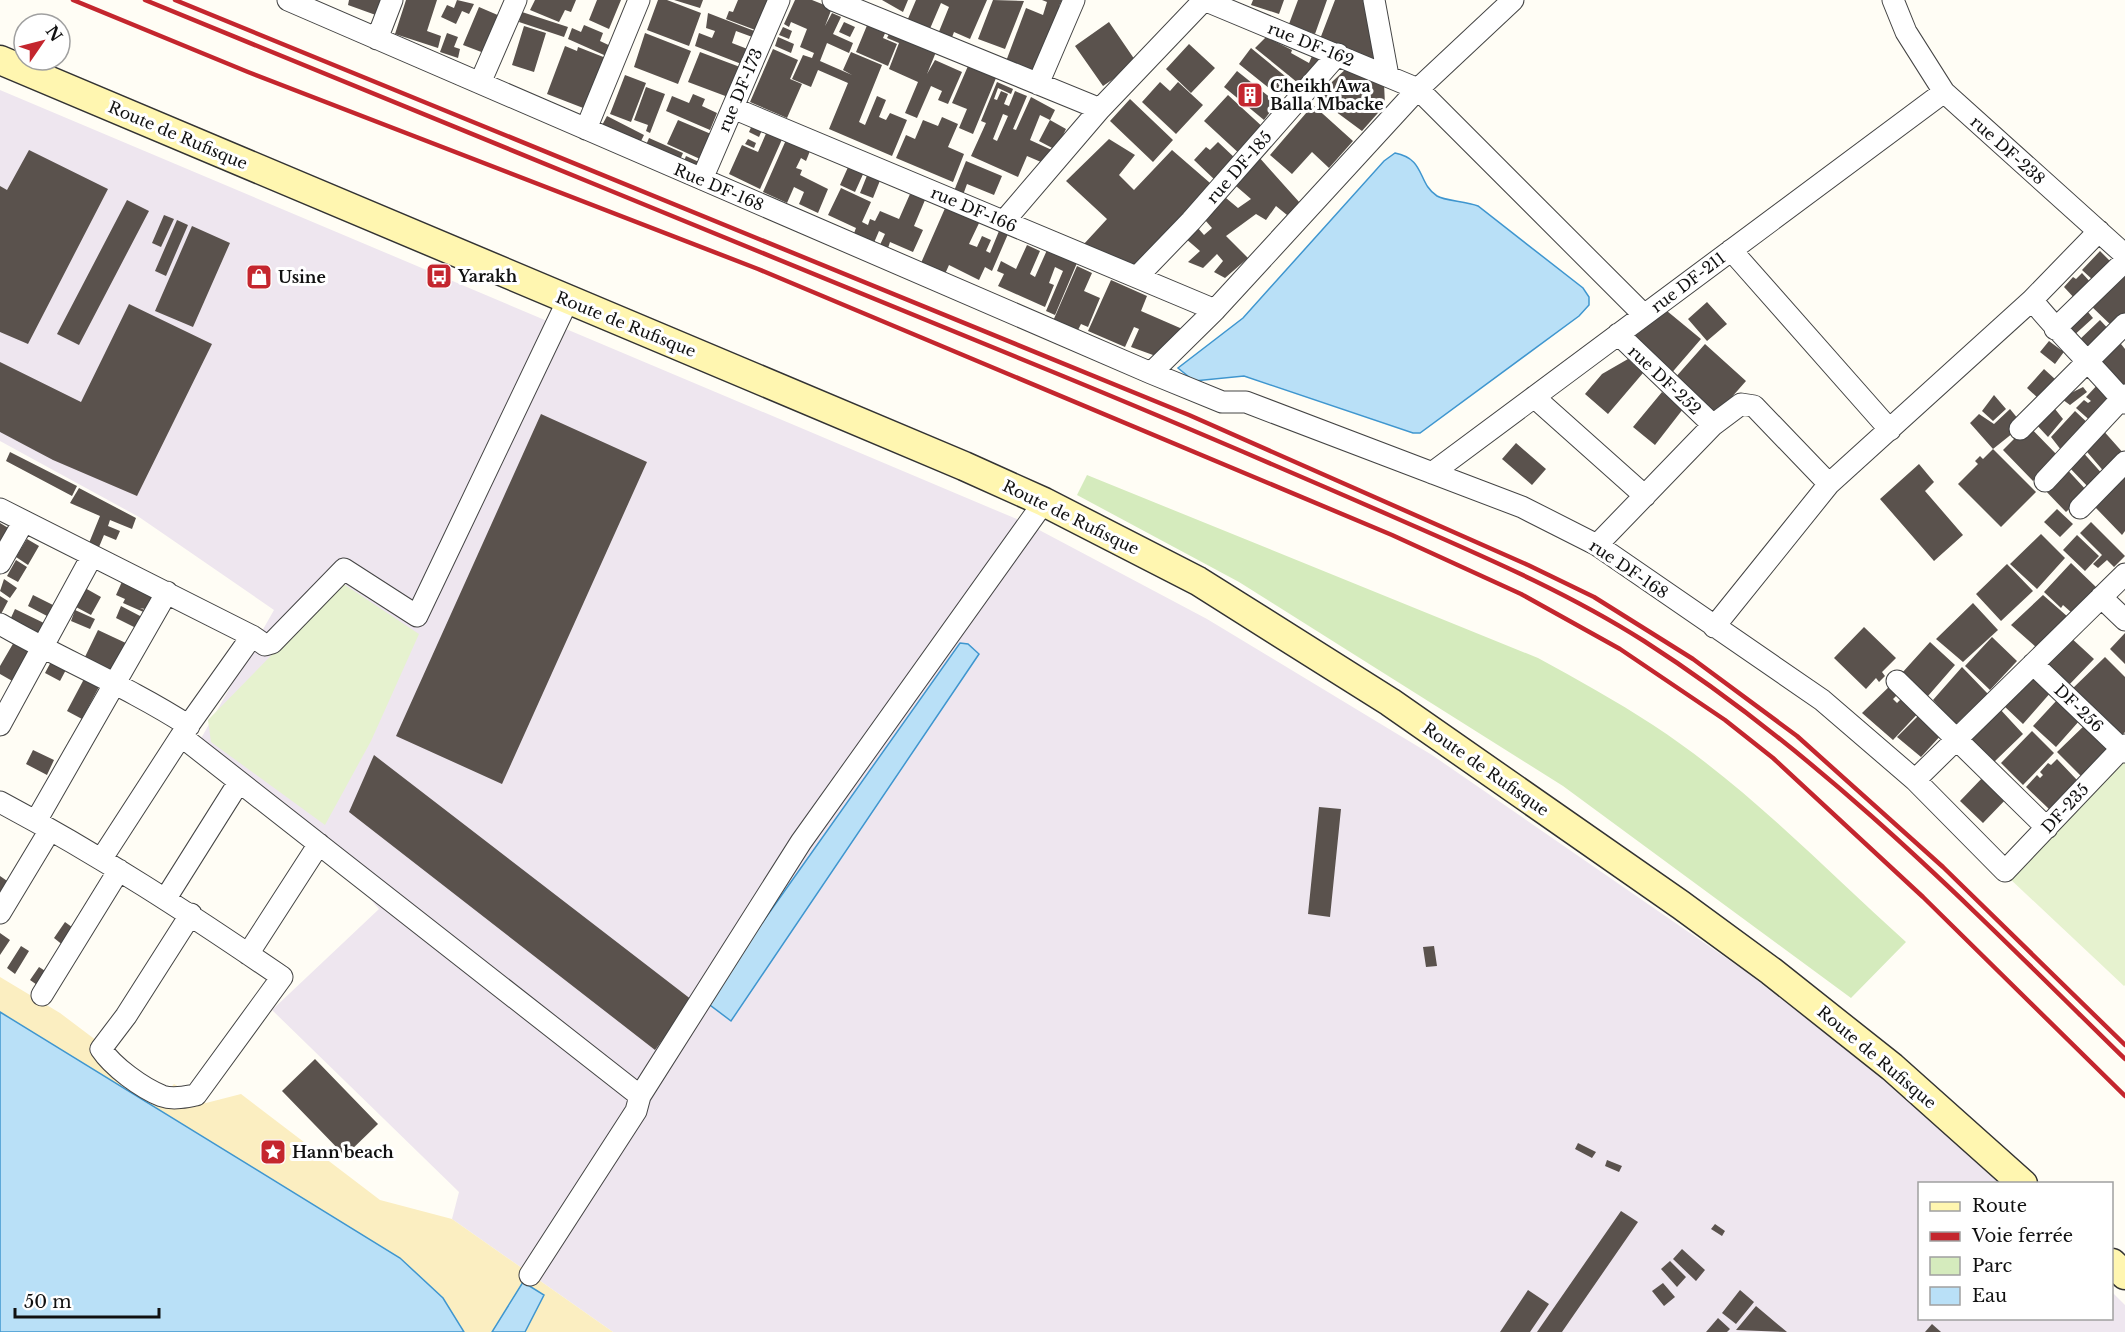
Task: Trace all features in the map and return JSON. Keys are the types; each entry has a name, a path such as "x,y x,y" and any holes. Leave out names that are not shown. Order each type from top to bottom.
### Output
{"main road":[{"name":"Route de Rufisque","path":"0,60 568,300 790,391 1044,502 1198,581 1409,716 1771,971 1892,1067 2021,1182"},
{"path":"2113,1264 2125,1275"}],"street":[{"name":"Rue DF-168","path":"288,0 1151,373"},
{"path":"377,39 392,0"},
{"path":"480,83 516,0"},
{"path":"586,129 639,0"},
{"name":"rue DF-173","path":"702,179 779,0"},
{"path":"833,0 1100,109"},
{"path":"1038,84 1074,0"},
{"path":"1004,221 1100,109 1204,0"},
{"name":"rue DF-162","path":"1204,0 1418,89"},
{"path":"1374,0 1388,76"},
{"path":"1151,373 1215,310 1418,89 1513,0"},
{"name":"rue DF-238","path":"1893,0 1906,32 1944,92 2125,255"},
{"name":"rue DF-185","path":"1137,277 1191,221 1338,54"},
{"path":"1418,89 1644,315"},
{"name":"rue DF-211","path":"1432,473 1944,92"},
{"name":"rue DF-166","path":"733,108 1215,310"},
{"path":"1714,627 1829,484 2032,300 2099,231"},
{"path":"1731,250 1890,430"},
{"path":"2055,329 2125,261"},
{"path":"0,509 167,592 265,645 272,644 344,569 417,616 568,300"},
{"path":"2032,300 2055,329 2124,399 2045,481"},
{"path":"2020,429 2125,324"},
{"name":"rue DF-252","path":"1618,334 1713,425"},
{"name":"rue DF-168","path":"1151,373 1222,402 1246,402 1522,507 1597,545 1822,700 1915,780 2005,871"},
{"path":"1534,397 1645,496"},
{"path":"1597,545 1713,425 1741,404 1754,406 1829,484"},
{"path":"2080,508 2125,462"},
{"path":"530,1275 636,1111 640,1096 801,842 1044,502"},
{"path":"0,563 24,521"},
{"path":"0,725 92,556"},
{"path":"1915,780 2125,573"},
{"path":"0,912 114,684 167,592"},
{"path":"2101,597 2125,620"},
{"path":"0,624 42,648 146,698 239,782 640,1096"},
{"path":"42,995 185,731 252,636"},
{"name":"DF-256","path":"2033,664 2124,749"},
{"path":"1898,681 2047,828"},
{"name":"DF-235","path":"2005,871 2124,749"},
{"path":"166,898 239,782"},
{"path":"0,802 111,864 166,898 191,914 282,977 196,1095 163,1097 135,1079 105,1055 101,1049 123,1020 191,914"},
{"path":"248,954 319,844"}],"shaded area":[{"path":"0,90 1026,523 1207,619 1432,755 1745,971 1883,1078 1998,1182 1918,1182 1918,1320 2113,1320 2113,1293 2125,1305 2125,1332 613,1332 452,1219 459,1192 272,1010 379,909 324,846 195,749 274,610 139,517 0,441"}],"green space":[{"path":"1087,475 1538,658 1582,682 1653,725 1720,774 1783,828 1906,942 1851,998 1563,786 1239,582 1077,495"},
{"path":"342,583 419,634 371,741 325,825 211,742 208,720"},
{"path":"2125,760 2125,985 2124,986 2009,878"}],"sand":[{"name":"Hann beach","path":"0,977 60,1013 166,1093 174,1084 206,1103 241,1094 380,1200 452,1219 613,1332 464,1332 443,1298 400,1258 0,1012"}],"water":[{"path":"1395,153 1412,160 1426,185 1437,196 1478,206 1583,288 1589,297 1589,305 1579,316 1420,433 1413,433 1244,376 1194,381 1178,368 1243,318 1384,161"},
{"path":"960,643 968,644 979,654 731,1021 706,1002"},
{"path":"0,1012 400,1258 443,1298 464,1332 0,1332"},
{"path":"523,1282 544,1295 525,1332 492,1332"}],"building":[{"path":"349,0 390,0 384,18 348,5"},
{"path":"406,0 437,0 427,31 441,36 438,48 395,34"},
{"path":"457,0 474,4 469,14 462,11 456,24 441,17 447,5 454,8"},
{"path":"535,0 576,0 571,12 565,10 559,22 530,10"},
{"path":"597,0 621,0 609,29 589,20"},
{"path":"658,0 667,0 701,13 689,46 647,30"},
{"path":"674,0 703,0 700,8"},
{"path":"738,0 769,0 758,31 726,19 729,11 733,12"},
{"path":"795,0 812,0 832,8 825,26 832,13 841,17 833,34 853,43 849,53 827,43 820,61 852,75 843,70 851,52 882,65 859,122 865,125 877,96 886,100 879,117 886,120 890,113 907,120 892,156 829,129 848,83 818,70 811,87 792,79 803,55 812,58 814,53 800,47 807,29 791,22 789,27 784,24"},
{"path":"882,0 908,0 903,12"},
{"path":"916,0 987,0 970,39 954,32 951,40 938,34 949,7 941,3 929,31 907,21"},
{"path":"993,0 1024,1 1005,49 978,39"},
{"path":"1042,0 1062,0 1059,6 1067,9 1037,77 1005,64 1026,8 1043,15 1047,2"},
{"path":"1253,0 1284,0 1279,14 1251,5"},
{"path":"1298,0 1327,0 1315,34 1289,24"},
{"path":"1335,0 1369,0 1376,61 1320,39"},
{"path":"479,7 500,16 484,53 463,45"},
{"path":"522,12 568,27 564,37 519,22"},
{"path":"708,13 757,32 755,38 736,31 732,43 750,50 744,65 695,46 699,33 712,38 715,31 706,28"},
{"path":"844,22 855,27 850,37 839,32"},
{"path":"1109,22 1137,63 1103,86 1075,46"},
{"path":"868,23 886,31 883,38 897,44 888,66 856,52"},
{"path":"584,25 603,33 600,41 617,49 613,59 568,39 572,28 581,32"},
{"path":"524,26 546,33 534,72 512,65"},
{"path":"783,27 792,31 789,39 779,35"},
{"path":"890,32 936,52 927,74 935,60 962,72 948,104 938,100 942,91 931,86 917,118 905,113 918,82 889,69 899,43 887,38"},
{"path":"447,33 458,37 454,47 460,49 458,58 440,52"},
{"path":"645,33 691,51 678,84 634,67"},
{"path":"778,37 794,44 791,53 775,46"},
{"path":"1266,37 1292,50 1291,53 1309,63 1312,56 1319,60 1298,83 1255,48"},
{"path":"1189,44 1215,68 1191,93 1166,69"},
{"path":"565,46 577,51 578,47 611,60 591,111 547,94"},
{"path":"1251,48 1291,81 1279,96 1239,64"},
{"path":"773,49 798,60 790,79 802,84 787,118 750,102"},
{"path":"700,52 740,67 728,97 688,82"},
{"path":"1350,65 1384,83 1385,105 1362,131 1316,97"},
{"path":"968,66 996,78 973,134 959,128 967,109 952,103"},
{"name":"Cheikh Awa Balla Mbacke","path":"1237,71 1277,103 1264,120 1224,87"},
{"path":"625,75 646,83 631,122 610,114"},
{"path":"997,82 1013,89 1011,94 998,88 994,99 997,100 1001,91 1008,94 1004,104 1009,106 1015,91 1027,96 1013,129 1016,130 1031,97 1055,110 1050,120 1040,115 1030,140 1054,151 1048,165 1027,156 1018,177 971,156 986,123 981,121","holes":["1003,114 1008,116 997,141 993,139"]},
{"path":"1160,82 1170,91 1178,82 1203,105 1176,134 1142,102"},
{"path":"646,87 665,94 650,133 646,131 648,125 634,120"},
{"path":"693,94 705,99 702,106 717,113 710,130 666,111 672,96 689,103"},
{"path":"1228,95 1266,130 1242,156 1204,121"},
{"path":"1130,99 1173,140 1153,162 1110,121"},
{"path":"1313,105 1353,141 1329,168 1312,152 1292,174 1270,155"},
{"path":"607,116 644,135 638,147 600,129"},
{"path":"942,117 958,124 948,147 964,154 953,182 896,158 906,135 915,139 923,120 938,126"},
{"path":"678,120 711,134 700,159 667,144"},
{"path":"1050,120 1066,129 1056,150 1039,141"},
{"path":"753,123 763,128 759,137 749,132"},
{"path":"768,129 784,135 760,189 729,174 742,145 758,152"},
{"path":"649,138 683,153 677,167 643,152"},
{"path":"748,139 756,143 754,148 745,144"},
{"path":"1109,139 1135,155 1119,175 1134,190 1172,150 1217,189 1140,269 1083,245 1107,219 1066,181"},
{"path":"786,140 810,151 806,161 801,158 796,168 802,170 800,175 828,189 818,213 799,204 804,192 794,187 787,203 763,192"},
{"path":"1218,142 1236,159 1216,181 1194,160 1206,147 1210,150"},
{"path":"29,150 108,189 28,344 0,332 0,186 7,190"},
{"path":"686,156 699,162 696,168 681,168"},
{"path":"1258,156 1300,203 1287,215 1276,206 1266,220 1256,214 1226,236 1248,258 1225,278 1214,272 1223,261 1217,254 1203,268 1188,262 1200,251 1185,238 1197,227 1204,235 1212,228 1205,220 1226,198 1238,208 1251,199 1236,186"},
{"path":"966,161 1002,176 994,195 967,184 963,195 954,191"},
{"path":"849,165 864,172 855,192 840,185"},
{"path":"868,173 881,178 873,198 860,193"},
{"path":"841,188 871,202 862,222 868,225 870,219 875,221 880,211 899,219 910,194 925,200 914,226 923,230 913,252 890,242 887,251 879,247 885,234 879,231 873,245 853,236 856,228 828,215"},
{"path":"127,200 149,211 79,345 57,334"},
{"path":"946,206 980,221 969,244 977,247 982,236 991,240 986,251 990,253 999,231 1008,234 992,271 985,267 979,280 949,265 945,274 921,263"},
{"path":"164,215 174,219 161,247 152,243"},
{"path":"177,220 188,225 166,276 155,271"},
{"path":"192,226 230,243 193,327 155,311"},
{"path":"1027,245 1040,251 1030,274 1035,277 1047,250 1077,263 1055,315 1046,311 1063,271 1055,267 1049,283 1054,285 1045,307 998,286 1004,274 997,271 1001,261 1016,269"},
{"path":"2100,251 2112,263 2094,281 2082,270"},
{"path":"1077,266 1092,273 1084,291 1100,298 1088,327 1081,324 1077,332 1053,321"},
{"path":"2120,272 2125,276 2125,316 2114,328 2089,304"},
{"path":"2082,273 2093,285 2077,301 2064,287 2073,277 2076,279"},
{"path":"1111,280 1147,296 1141,311 1187,331 1164,359 1131,347 1139,329 1134,327 1125,347 1088,331"},
{"path":"1707,302 1727,324 1707,341 1688,319"},
{"path":"129,304 212,344 137,496 53,460 0,432 0,362 81,402"},
{"path":"2083,306 2093,318 2071,338 2061,326"},
{"path":"1667,311 1701,339 1669,376 1632,338"},
{"path":"2100,320 2113,334 2090,355 2077,342"},
{"path":"2117,339 2125,349 2125,386 2121,390 2096,359"},
{"path":"2049,341 2061,350 2066,343 2069,345 2055,364 2040,352"},
{"path":"1705,344 1746,381 1715,416 1674,379"},
{"path":"1628,359 1643,373 1608,414 1585,394 1602,374"},
{"path":"2044,369 2056,380 2039,399 2027,388"},
{"path":"2101,381 2111,393 2094,424 2076,408 2084,400 2088,403 2091,401 2086,397"},
{"path":"2065,386 2071,393 2083,387 2087,392 2070,405 2055,394"},
{"path":"1662,392 1683,409 1655,445 1633,427"},
{"path":"1994,395 2006,409 1993,421 1982,411"},
{"path":"2051,404 2063,419 2048,437 2033,421"},
{"path":"2010,409 2023,425 1993,449 1970,423 1979,414 1994,424"},
{"path":"2075,411 2091,426 2065,455 2051,437"},
{"path":"541,414 647,462 502,784 396,736"},
{"path":"2028,425 2058,456 2033,481 2003,450"},
{"path":"2101,428 2125,455 2106,474 2082,446"},
{"path":"1516,443 1546,469 1532,485 1502,459"},
{"path":"1993,449 2036,492 2001,527 1958,484 1978,464 1975,461 1980,456 1983,459"},
{"path":"2080,449 2105,477 2091,490 2066,464"},
{"path":"10,452 77,486 72,496 6,461"},
{"path":"1919,464 1934,482 1925,491 1963,535 1934,561 1880,499"},
{"path":"2063,465 2088,492 2066,512 2041,486"},
{"path":"2121,473 2125,477 2125,531 2122,535 2095,507"},
{"path":"79,488 136,518 132,529 110,520 108,526 120,531 116,540 104,535 99,547 89,543 100,516 70,503"},
{"path":"2057,509 2073,524 2060,537 2044,522"},
{"path":"2091,522 2125,556 2114,567 2107,560 2098,568 2093,564 2102,555 2080,533"},
{"path":"0,523 10,529 0,547"},
{"path":"2041,534 2065,558 2037,589 2010,564"},
{"path":"2077,535 2099,556 2085,571 2063,550"},
{"path":"27,539 39,546 28,565 16,557"},
{"path":"16,560 27,567 18,582 7,576"},
{"path":"2071,563 2096,587 2072,613 2063,605 2061,608 2044,592"},
{"path":"2007,564 2033,591 2001,621 1976,594"},
{"path":"125,575 159,589 150,610 140,608 149,612 148,614 123,603 125,599 116,595"},
{"path":"4,579 17,588 10,598 0,591"},
{"path":"85,588 101,597 91,615 76,607"},
{"path":"33,595 53,605 47,616 28,606"},
{"path":"2043,595 2068,617 2037,648 2011,625"},
{"path":"0,596 8,601 0,616"},
{"path":"1973,603 1998,630 1963,662 1936,639"},
{"path":"121,606 142,617 136,628 116,618"},
{"path":"15,609 46,624 40,637 9,622"},
{"path":"75,610 95,619 90,629 71,621"},
{"path":"1864,627 1896,658 1882,672 1885,676 1879,682 1876,678 1866,689 1834,658"},
{"path":"98,630 128,644 113,676 83,661"},
{"path":"2125,633 2125,664 2110,649"},
{"path":"2069,636 2094,659 2066,688 2042,666"},
{"path":"1992,637 2017,661 1990,690 1965,666"},
{"path":"14,642 32,652 14,682 0,674 0,666"},
{"path":"1930,642 1955,665 1928,696 1902,673"},
{"path":"2105,657 2125,677 2125,732 2121,737 2070,691"},
{"path":"53,658 68,666 60,681 45,673"},
{"path":"1962,667 1988,694 1955,725 1933,700"},
{"path":"2033,672 2052,691 2023,724 2003,705"},
{"path":"84,679 99,687 82,719 67,711"},
{"path":"1895,681 1903,689 1893,699 1897,703 1907,693 1922,709 1893,740 1862,713"},
{"path":"2057,700 2080,720 2056,747 2033,726"},
{"path":"1999,708 2023,734 1994,762 1968,740"},
{"path":"1921,713 1943,733 1921,757 1897,737"},
{"path":"2087,723 2110,746 2081,776 2057,752"},
{"path":"2032,731 2054,753 2023,785 2001,763"},
{"path":"33,750 54,760 47,775 26,764"},
{"path":"374,755 692,1000 655,1050 349,812"},
{"path":"2057,759 2077,780 2049,809 2026,787 2037,775 2040,778 2043,775 2040,772 2048,763 2051,765"},
{"path":"1986,774 2009,796 1983,823 1960,801"},
{"path":"1319,807 1341,809 1330,917 1308,914"},
{"path":"0,876 13,885 0,902"},
{"path":"65,922 76,930 64,946 54,938"},
{"path":"0,933 10,940 0,955"},
{"path":"21,946 29,951 15,974 7,968"},
{"path":"1434,946 1437,966 1426,967 1423,947"},
{"path":"39,967 50,974 40,987 30,980"},
{"path":"315,1059 378,1124 345,1156 282,1091"},
{"path":"1578,1143 1596,1152 1592,1158 1575,1149"},
{"path":"1607,1160 1622,1166 1619,1172 1605,1166"},
{"path":"1621,1211 1638,1222 1562,1332 1537,1332"},
{"path":"1715,1224 1725,1231 1722,1236 1711,1229"},
{"path":"1682,1249 1705,1270 1696,1281 1673,1259"},
{"path":"1670,1261 1686,1277 1677,1287 1661,1269"},
{"path":"1663,1283 1675,1297 1664,1306 1652,1291"},
{"path":"1528,1290 1549,1304 1530,1332 1500,1332"},
{"path":"1740,1290 1754,1302 1736,1324 1722,1313"},
{"path":"1756,1306 1787,1332 1736,1330"},
{"path":"1718,1318 1730,1329 1727,1332 1706,1332"},
{"path":"1932,1324 1941,1332 1925,1332"}],"railway":[{"path":"73,0 248,72 758,269 1392,535 1521,594 1620,649 1725,720 1773,758 1923,897 2125,1096"},
{"path":"145,0 1137,407 1454,544 1582,605 1644,641 1710,686 1836,785 1954,892 2125,1059"},
{"path":"175,0 1189,415 1528,565 1594,597 1693,659 1797,736 1943,867 2125,1045"}],"place":[{"name":"Cheikh Awa Balla Mbacke","path":"1250,95"},
{"name":"Yarakh","path":"439,276"},
{"name":"Usine","path":"259,277"},
{"name":"Hann beach","path":"273,1152"}]}
